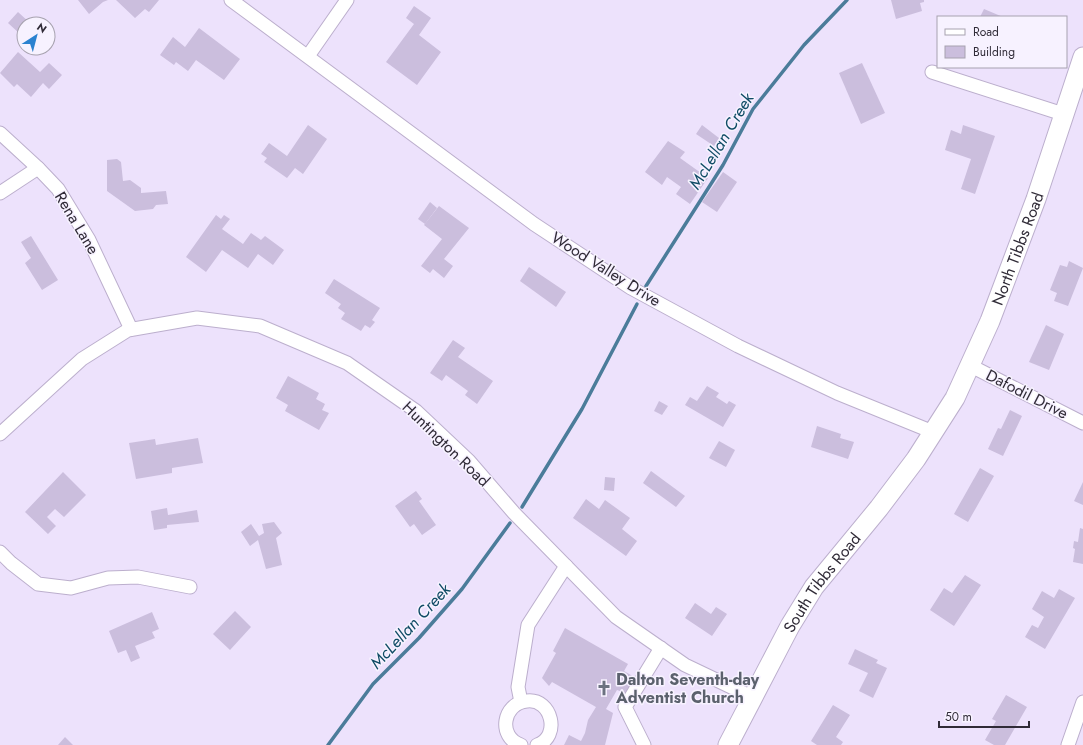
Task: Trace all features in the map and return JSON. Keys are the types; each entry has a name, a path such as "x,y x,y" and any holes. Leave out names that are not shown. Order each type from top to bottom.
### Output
{"street":[{"name":"Wood Valley Drive","path":"231,0 534,224 631,288 738,346 837,393 933,432"},
{"path":"308,56 347,0"},
{"name":"North Tibbs Road","path":"933,432 955,398 971,366 990,321 1036,199 1083,57"},
{"path":"932,72 1063,114"},
{"name":"Rena Lane","path":"0,133 38,168 58,189 89,240 131,329"},
{"path":"0,193 38,168"},
{"name":"Huntington Road","path":"0,434 82,359 131,329 197,318 260,326 347,363 416,411 469,461 514,513 616,617 685,665 752,698"},
{"name":"Dafodil Drive","path":"971,366 1083,423"},
{"name":"South Tibbs Road","path":"728,745 790,626 814,587 879,508 933,432"},
{"path":"0,552 11,563 38,584 71,588 108,578 138,577 190,587"},
{"path":"521,702 518,687 528,625 566,566"},
{"path":"644,745 625,708 661,648"},
{"path":"520,745 512,739 506,726 509,711 521,702 528,700 543,705 551,718 550,733 546,739 537,745"},
{"path":"1068,745 1083,702"}],"building":[{"path":"78,0 108,0 103,2 89,14"},
{"path":"116,0 159,0 149,12 145,9 135,18"},
{"path":"891,0 924,0 924,2 920,3 922,11 896,19"},
{"path":"414,6 431,18 419,35 441,52 417,85 386,62 414,24 406,18"},
{"path":"984,9 1001,16 980,16"},
{"path":"18,12 22,16 16,16 16,30 8,23"},
{"path":"199,28 240,59 224,80 196,60 188,71 176,62 174,65 160,55 173,37 185,47"},
{"path":"16,54 16,56 22,56 40,72 49,63 62,75 49,89 43,83 31,97 17,84 14,87 0,73"},
{"path":"862,63 885,113 861,124 839,73"},
{"path":"308,125 327,139 303,174 295,168 287,178 264,162 267,158 261,154 269,143 287,156"},
{"path":"702,125 719,138 714,146 696,134"},
{"path":"963,125 995,136 975,194 961,189 971,159 945,150 951,130 961,134"},
{"path":"668,141 685,152 680,158 708,178 690,204 676,194 681,187 667,177 662,185 645,172"},
{"path":"117,159 121,162 123,181 130,180 141,188 141,193 166,191 168,204 156,205 153,209 135,211 107,191 107,160"},
{"path":"723,172 737,182 717,212 702,202"},
{"path":"430,202 437,208 425,224 418,219"},
{"path":"439,206 469,228 444,259 453,266 444,278 433,269 430,273 421,266 442,239 424,225"},
{"path":"216,215 221,219 224,215 230,219 222,229 243,244 251,233 261,240 265,236 284,250 273,265 258,254 248,268 222,250 206,272 186,257"},
{"path":"31,236 58,280 42,290 25,263 31,258 21,242"},
{"path":"1069,261 1083,268 1068,306 1054,301 1057,293 1050,290 1060,265 1067,267"},
{"path":"529,267 566,292 556,307 520,281"},
{"path":"334,279 380,308 372,320 375,322 370,328 365,325 361,331 341,319 345,313 338,308 341,304 325,293"},
{"path":"1046,325 1064,334 1049,370 1029,362"},
{"path":"453,340 465,348 458,357 493,381 477,404 465,395 468,391 446,375 442,381 430,373"},
{"path":"288,376 319,393 316,399 325,404 322,410 329,413 319,430 285,411 288,405 276,398"},
{"path":"707,386 719,393 716,397 727,404 729,401 736,405 723,427 685,405 690,397 697,401"},
{"path":"659,401 668,406 662,415 654,411"},
{"path":"1010,410 1022,416 1003,456 988,449 998,428 1001,429"},
{"path":"817,426 841,434 840,438 854,442 848,459 811,447"},
{"path":"198,438 203,463 172,468 172,473 136,479 129,443 155,439 156,445"},
{"path":"719,441 735,450 726,467 709,458"},
{"path":"980,468 994,476 968,522 954,514"},
{"path":"651,471 685,496 676,507 643,483"},
{"path":"63,472 86,495 64,517 55,509 47,517 56,526 48,534 25,512"},
{"path":"605,477 615,478 614,491 604,490"},
{"path":"1083,482 1083,505 1074,501"},
{"path":"416,491 422,499 419,501 436,525 422,535 414,524 410,527 395,506"},
{"path":"586,499 599,509 605,500 630,518 622,529 637,541 626,556 573,518"},
{"path":"167,508 168,515 197,510 199,522 167,525 167,528 154,530 151,511"},
{"path":"274,522 282,533 276,538 282,565 266,569 258,540 250,546 241,532 251,524 259,536 264,533 262,524"},
{"path":"1080,528 1083,529 1083,564 1073,562 1075,549 1073,548 1074,541 1078,542"},
{"path":"965,575 981,585 954,626 930,610 944,588 952,593"},
{"path":"1059,589 1075,598 1045,649 1025,637 1032,625 1038,628 1044,617 1032,609 1042,591 1054,598"},
{"path":"695,603 711,614 716,607 727,614 712,636 685,618"},
{"path":"235,611 251,627 230,650 213,634"},
{"path":"152,612 159,629 152,632 155,638 135,646 140,658 131,662 126,650 118,653 109,631"},
{"name":"Dalton Seventh-day Adventist Church","path":"565,628 628,664 624,671 646,684 639,698 617,690 606,709 613,713 605,745 564,745 569,735 581,741 585,733 588,720 596,707 552,682 549,686 542,678 556,653 553,651"},
{"path":"855,649 878,660 876,663 887,668 873,698 859,691 868,673 848,664"},
{"path":"1006,695 1027,707 1005,745 994,745 985,740 996,721 992,719"},
{"path":"833,705 850,715 836,737 843,742 841,745 817,745 811,741"},
{"path":"65,737 73,745 58,745"}],"waterway":[{"name":"McLellan Creek","path":"646,286 723,165 753,109 804,45 847,0"},
{"name":"McLellan Creek","path":"522,507 582,409 637,304"},
{"name":"McLellan Creek","path":"328,745 373,684 419,638 462,589 510,523"}],"place":[{"name":"Dalton Seventh-day Adventist Church","path":"604,688"}]}
